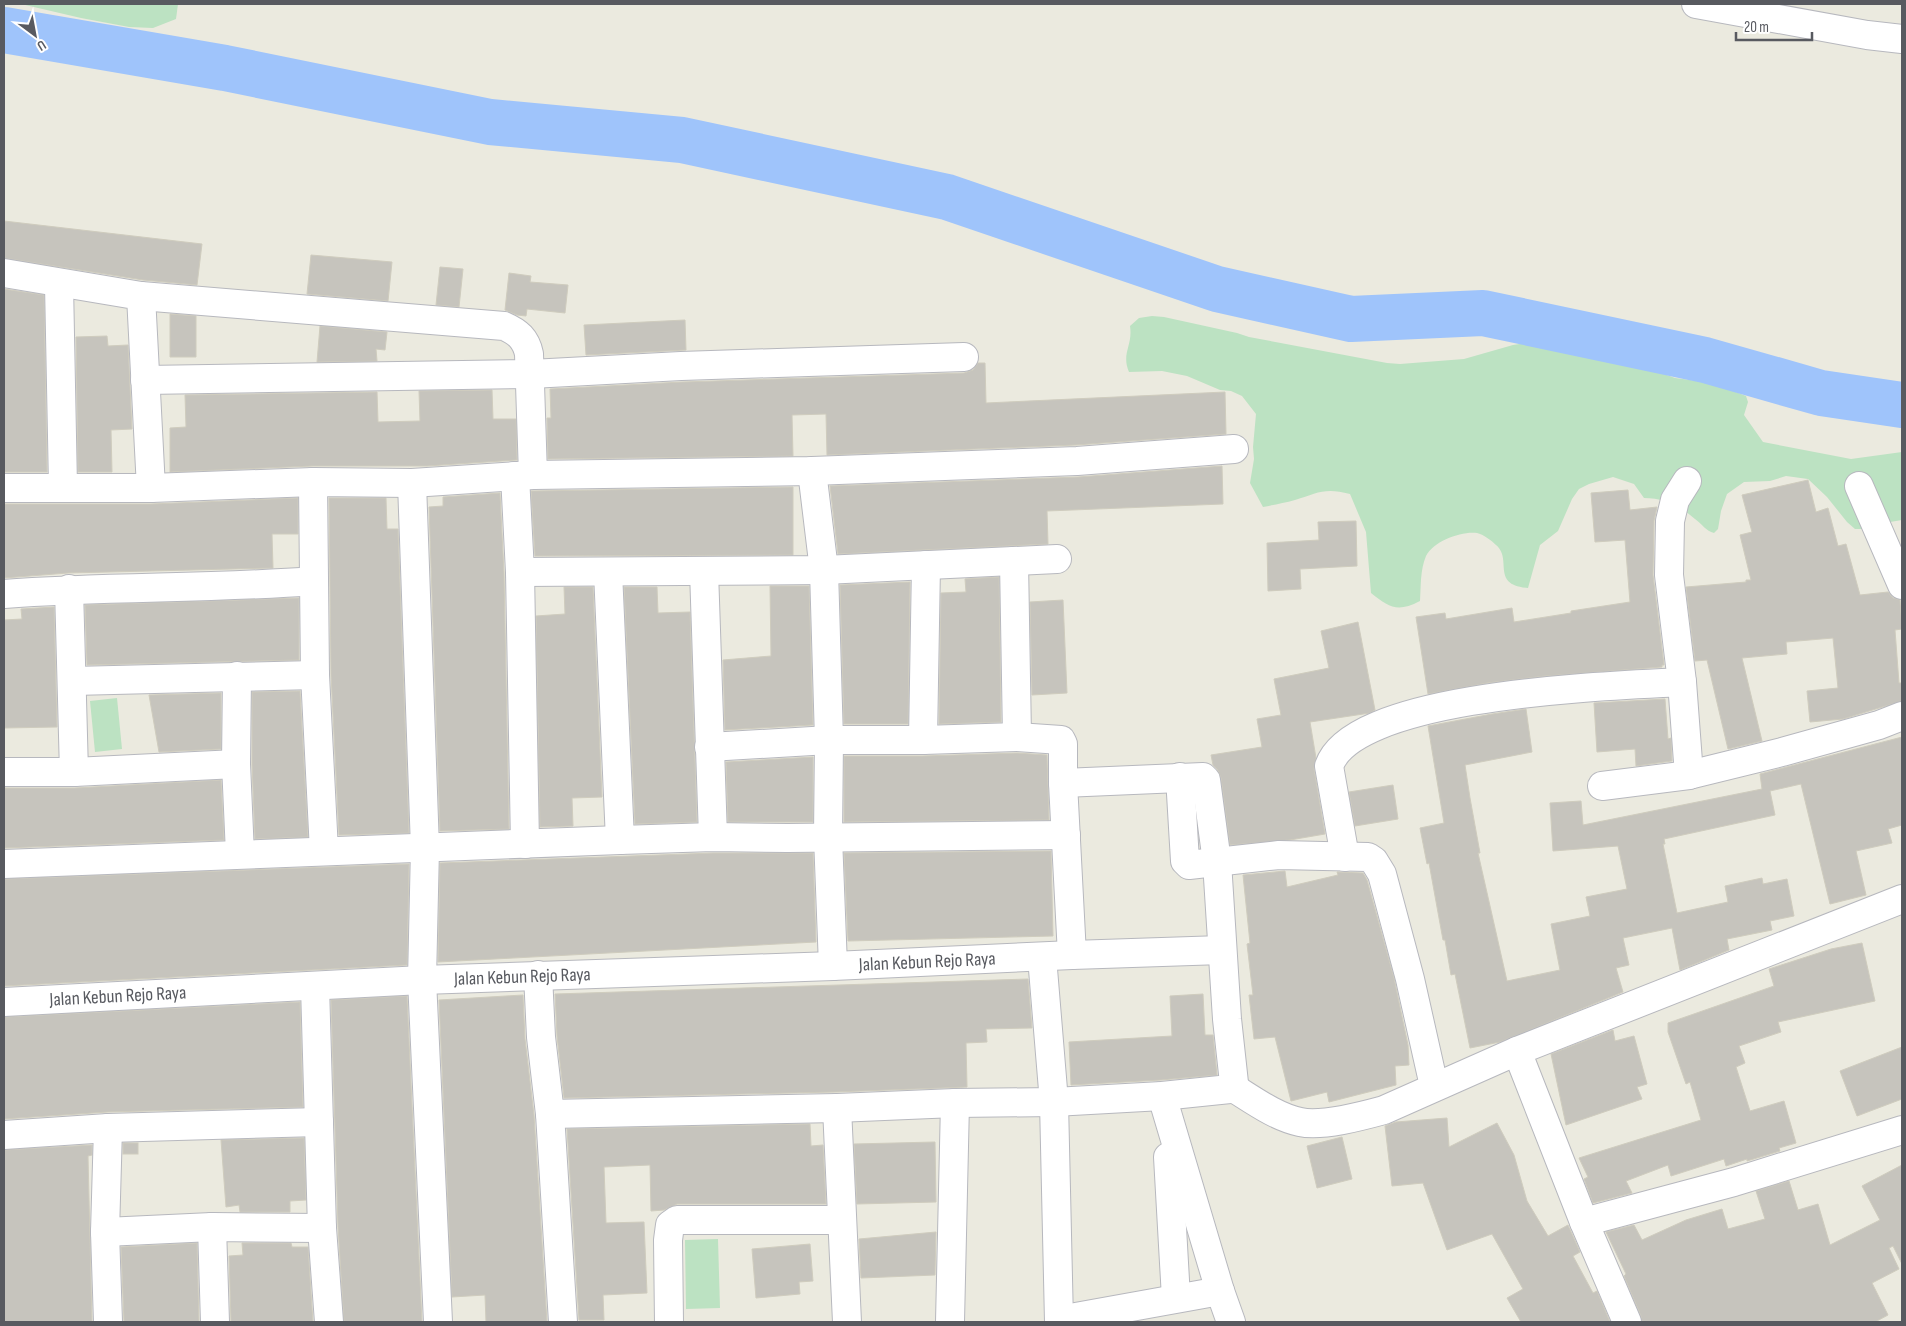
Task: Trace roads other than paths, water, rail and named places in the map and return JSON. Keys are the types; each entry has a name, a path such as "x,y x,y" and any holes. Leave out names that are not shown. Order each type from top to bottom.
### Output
{"street":[{"path":"1696,4 1867,35 1902,39"},
{"path":"4,273 59,284 141,296 504,326 514,331 525,341 529,354 531,374 520,572 525,844"},
{"path":"59,284 63,487"},
{"path":"141,296 151,488"},
{"path":"145,380 531,374 682,366 964,357"},
{"path":"4,488 151,488 314,482 412,483 524,475 812,471 1077,461 1234,450"},
{"path":"812,471 824,570 829,740 828,837 833,966"},
{"path":"1686,481 1675,500 1670,521 1669,575 1682,682 1689,775"},
{"path":"314,482 315,675 324,851"},
{"path":"412,483 425,848 422,980 438,1322"},
{"path":"1859,486 1902,585"},
{"path":"520,572 824,570 1057,559"},
{"path":"1014,561 1017,737"},
{"path":"923,740 926,564"},
{"path":"608,572 620,840"},
{"path":"704,572 713,837"},
{"path":"4,594 69,589 261,585 314,580"},
{"path":"69,589 74,772"},
{"path":"73,681 315,675"},
{"path":"237,676 236,764 240,854"},
{"path":"1345,857 1329,766 1332,758 1342,748 1373,728 1428,710 1528,692 1682,682"},
{"path":"1602,786 1689,775 1782,752 1879,725 1902,716"},
{"path":"709,747 829,740 1017,737 1060,740 1063,742 1072,954"},
{"path":"4,772 74,772 236,764"},
{"path":"1064,783 1180,777 1185,862 1189,865 1279,855 1368,857 1374,860 1382,874 1410,980 1434,1086"},
{"path":"4,864 713,837 1066,835"},
{"path":"550,1114 837,1108 955,1102 1164,1104 1228,1090 1234,1083 1227,1019 1216,862"},
{"path":"1232,1087 1282,1116 1302,1123 1331,1122 1384,1110 1434,1086 1517,1051 1902,899"},
{"name":"Jalan Kebun Rejo Raya","path":"4,1002 538,975 833,966 1072,954 1222,950"},
{"path":"1042,957 1054,1102 1059,1321 1220,1291"},
{"path":"538,975 541,1037 550,1114 563,1322"},
{"path":"315,986 322,1228 329,1322"},
{"path":"1517,1051 1584,1222 1627,1322"},
{"path":"950,1322 955,1102"},
{"path":"1164,1104 1231,1322"},
{"path":"1164,1104 1176,1298"},
{"path":"837,1108 847,1322"},
{"path":"4,1135 108,1128 319,1122"},
{"path":"108,1128 105,1232 108,1322"},
{"path":"1584,1222 1734,1182 1902,1130"},
{"path":"669,1322 668,1240 670,1225 677,1220 842,1220"},
{"path":"105,1232 212,1228 322,1228"},
{"path":"212,1228 215,1322"}],"waterway":[{"path":"4,30 225,68 490,122 682,140 947,197 1217,289 1351,319 1483,313 1705,360 1821,393 1902,405"}]}
